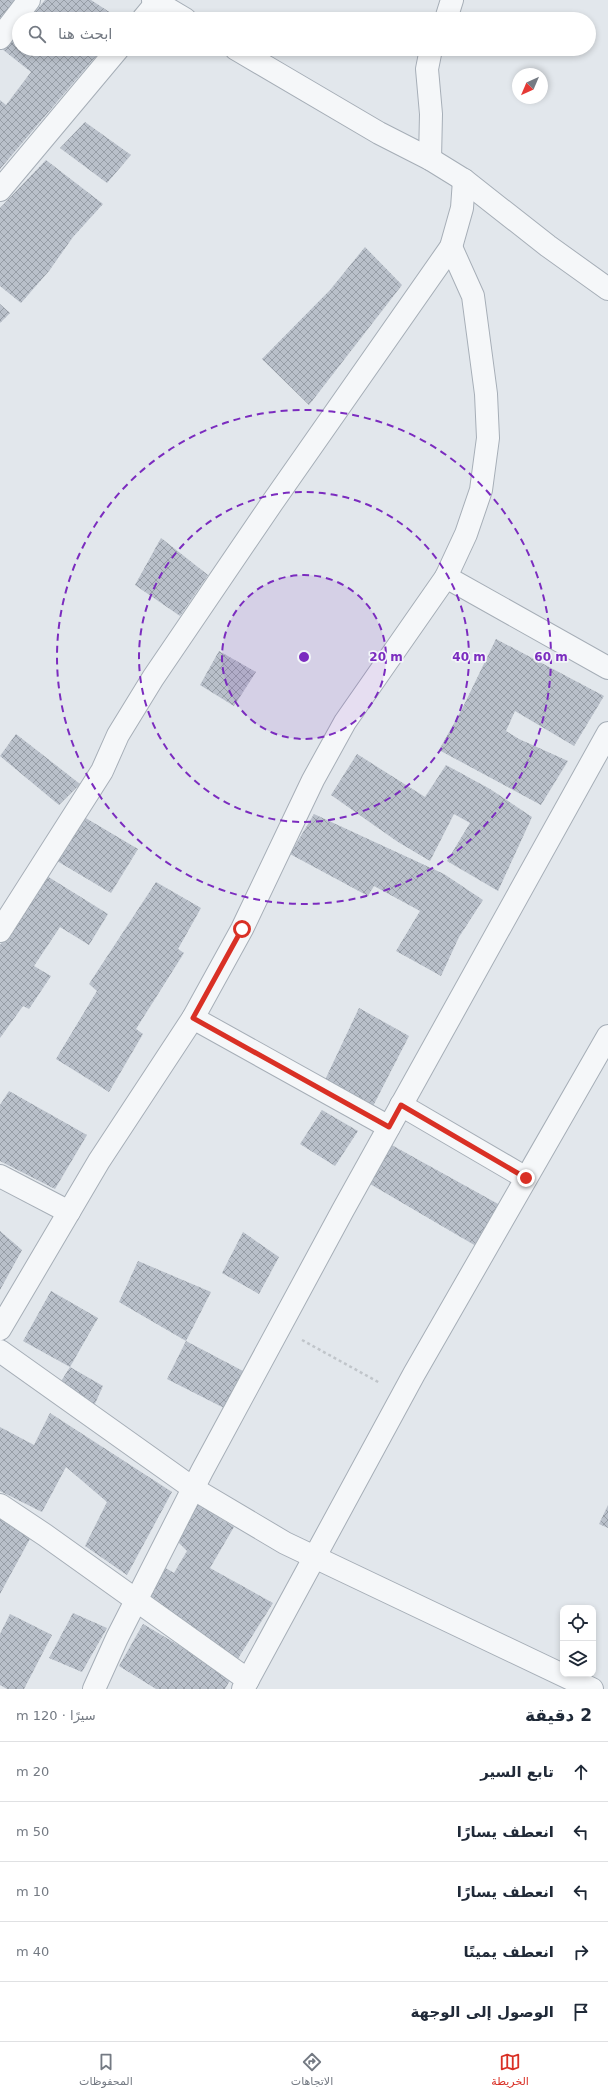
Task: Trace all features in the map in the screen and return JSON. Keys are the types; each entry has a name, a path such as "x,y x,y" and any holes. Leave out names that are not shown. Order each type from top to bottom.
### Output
{"street":[{"path":"20,12 29,0"},
{"path":"448,12 452,0"},
{"path":"148,12 155,1 173,12"},
{"path":"0,38 12,22"},
{"path":"0,190 112,56"},
{"path":"248,56 379,133 430,159 464,180 548,246 608,289"},
{"path":"430,56 427,69 431,114 430,159"},
{"path":"0,930 102,771 118,735 153,678 276,497 451,247 462,208 464,180"},
{"path":"0,1329 100,1161 193,1018 242,929 313,780 345,722 446,577 466,534 481,490 488,438 486,394 473,296 451,247"},
{"path":"446,577 608,668"},
{"path":"94,1689 136,1602 194,1489 281,1328 342,1210 530,870 608,733"},
{"path":"193,1018 389,1127"},
{"path":"0,1505 45,1535 246,1684 402,1396 608,1036"},
{"path":"401,1105 526,1178"},
{"path":"0,1176 69,1212"},
{"path":"0,1351 194,1489 285,1544 470,1630 592,1689"}],"path":[{"path":"281,1328 402,1396"}],"building":[{"path":"0,0 18,0 0,22"},
{"path":"45,0 91,0 109,12 35,12"},
{"path":"12,38 12,56 96,56 0,169 0,100 6,105 31,72 2,49"},
{"path":"85,122 131,155 107,183 60,148"},
{"path":"46,160 103,204 73,237 49,271 21,303 0,286 0,208"},
{"path":"365,247 402,285 309,405 262,359 330,290"},
{"path":"0,304 10,313 0,323"},
{"path":"161,538 208,575 180,616 135,585"},
{"path":"496,639 604,696 574,746 515,711 506,731 519,739 568,761 541,805 439,750 462,709"},
{"path":"219,651 256,672 234,706 200,685"},
{"path":"16,734 80,784 59,805 0,756"},
{"path":"357,754 425,797 446,765 490,789 532,817 498,891 447,861 470,823 454,814 430,861 398,842 331,795"},
{"path":"314,814 444,874 483,900 459,937 441,976 396,951 420,911 374,886 368,896 290,854"},
{"path":"84,817 138,849 111,893 57,861"},
{"path":"47,876 108,914 89,945 60,927 34,966 51,976 29,1009 23,1006 0,1038 0,945 28,907"},
{"path":"156,882 201,908 178,949 184,953 136,1029 143,1034 109,1092 56,1059 97,991 89,984"},
{"path":"359,1008 409,1036 371,1110 324,1082"},
{"path":"9,1091 87,1135 55,1189 0,1161 0,1105"},
{"path":"322,1110 358,1131 335,1166 300,1144"},
{"path":"388,1143 500,1205 476,1246 365,1181"},
{"path":"0,1231 22,1250 0,1290"},
{"path":"243,1232 279,1257 259,1294 222,1273"},
{"path":"138,1261 211,1292 186,1341 119,1302"},
{"path":"51,1291 98,1318 70,1367 23,1341"},
{"path":"186,1341 243,1371 224,1408 167,1379"},
{"path":"70,1367 103,1386 93,1408 58,1386"},
{"path":"50,1413 172,1492 127,1575 85,1546 107,1502 66,1467 42,1512 0,1491 0,1427 34,1445"},
{"path":"194,1502 234,1527 210,1568 273,1603 237,1660 148,1599 164,1567 174,1573 187,1551 174,1538"},
{"path":"608,1505 608,1528 599,1524"},
{"path":"0,1517 32,1535 0,1594"},
{"path":"73,1613 107,1628 82,1672 49,1658"},
{"path":"10,1614 52,1635 24,1689 7,1689 0,1685 0,1634"},
{"path":"143,1624 232,1677 225,1689 156,1689 119,1666"}],"route":[{"path":"242,929 193,1018 389,1127 401,1105 526,1178"}]}
